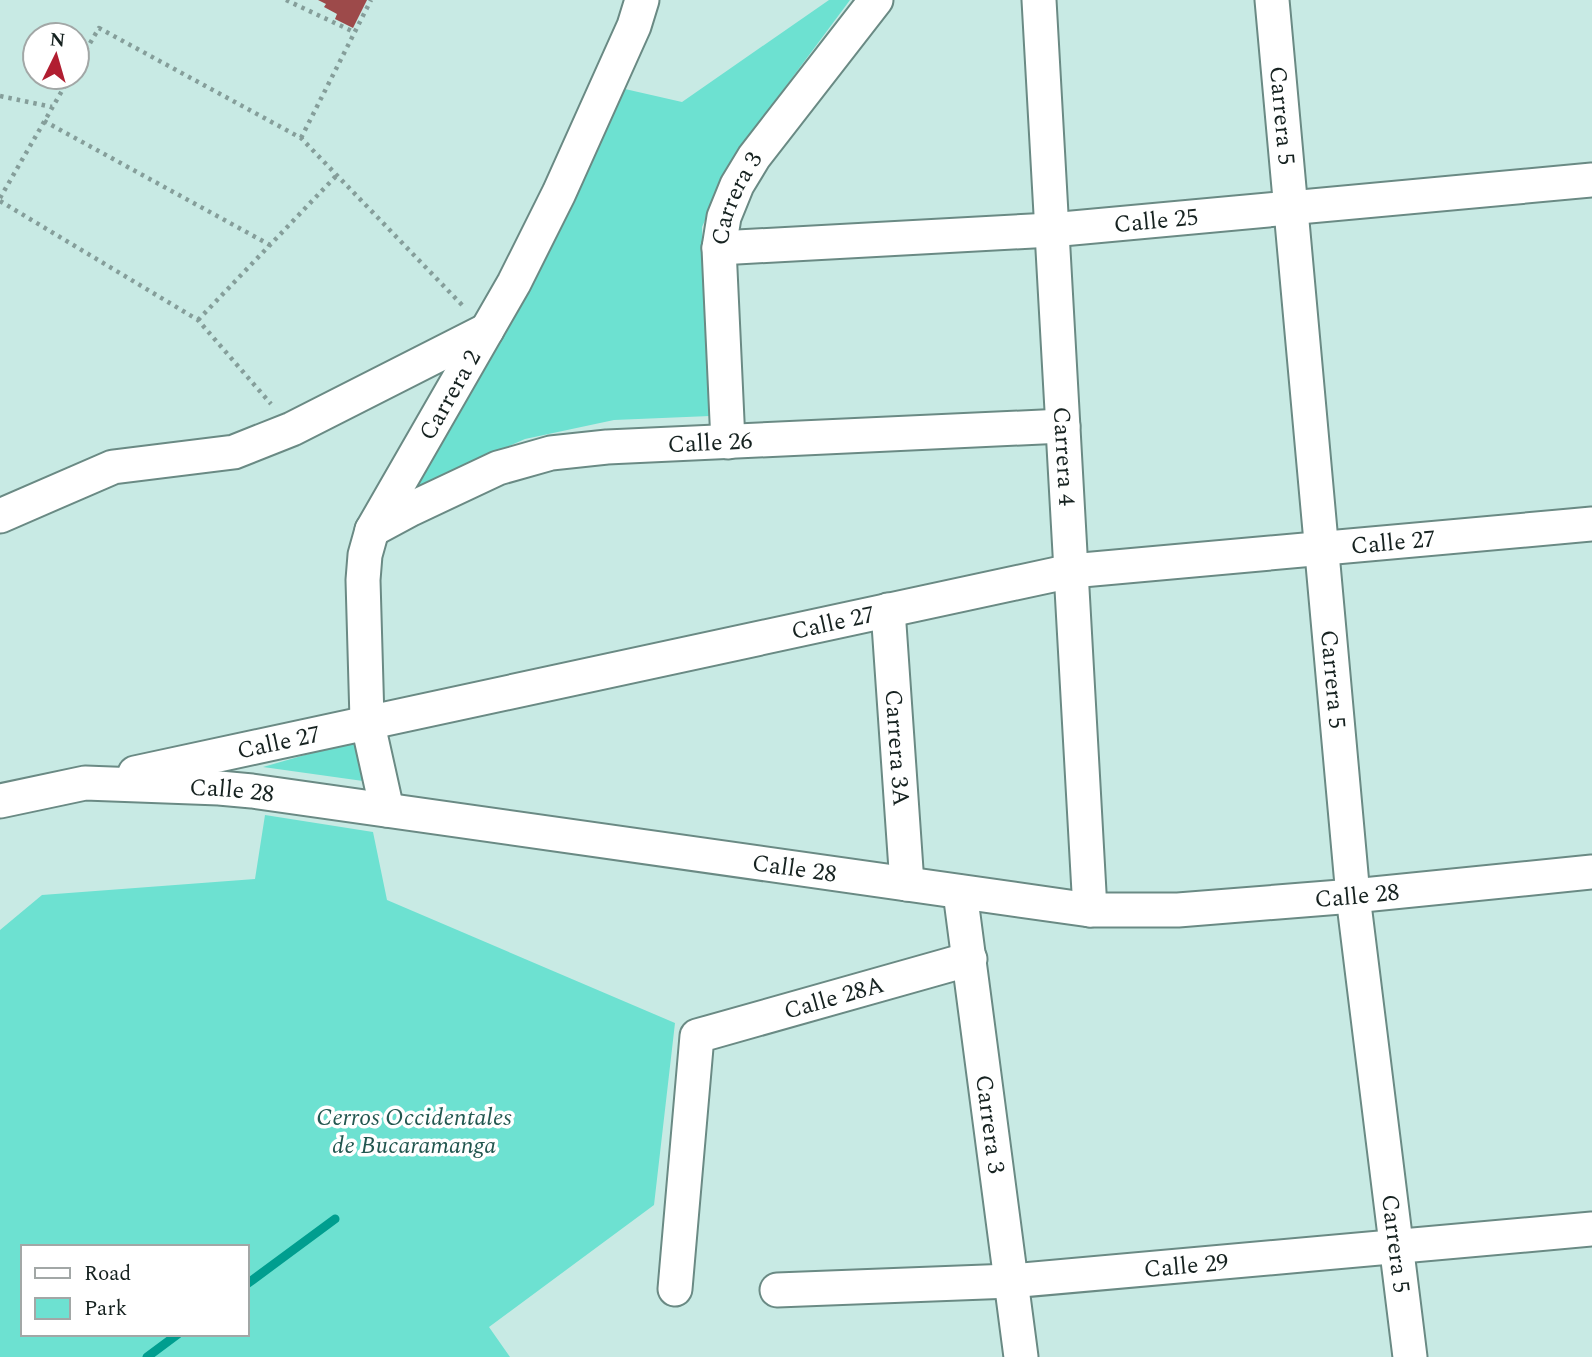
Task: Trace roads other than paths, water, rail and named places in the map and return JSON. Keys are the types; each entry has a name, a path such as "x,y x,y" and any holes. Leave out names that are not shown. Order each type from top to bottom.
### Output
{"street":[{"name":"Carrera 2","path":"387,810 367,722 363,580 365,555 372,530 514,283 559,193 634,26 642,0"},
{"name":"Carrera 3","path":"728,442 719,248 723,217 737,185 754,157 876,0"},
{"name":"Carrera 4","path":"1039,0 1090,910"},
{"name":"Carrera 5","path":"1272,0 1353,896 1410,1357"},
{"name":"Calle 25","path":"719,248 1051,230 1592,180"},
{"path":"0,516 113,467 234,452 292,429 487,330"},
{"name":"Calle 26","path":"372,530 498,468 551,453 607,447 1063,426"},
{"name":"Calle 27","path":"85,783 1071,571 1592,524"},
{"name":"Carrera 3A","path":"888,610 907,884"},
{"name":"Calle 28","path":"0,801 85,783 241,790 1090,910 1178,910 1592,872"},
{"name":"Carrera 3","path":"960,892 1021,1357"},
{"name":"Calle 28A","path":"675,1289 697,1036 970,959"},
{"name":"Calle 29","path":"777,1290 1011,1281 1592,1229"}],"waterway":[{"path":"248,1283 335,1219"},
{"path":"147,1357 175,1336"}],"park label":[{"name":"Cerros Occidentales de Bucaramanga","path":"414,1131"}]}
